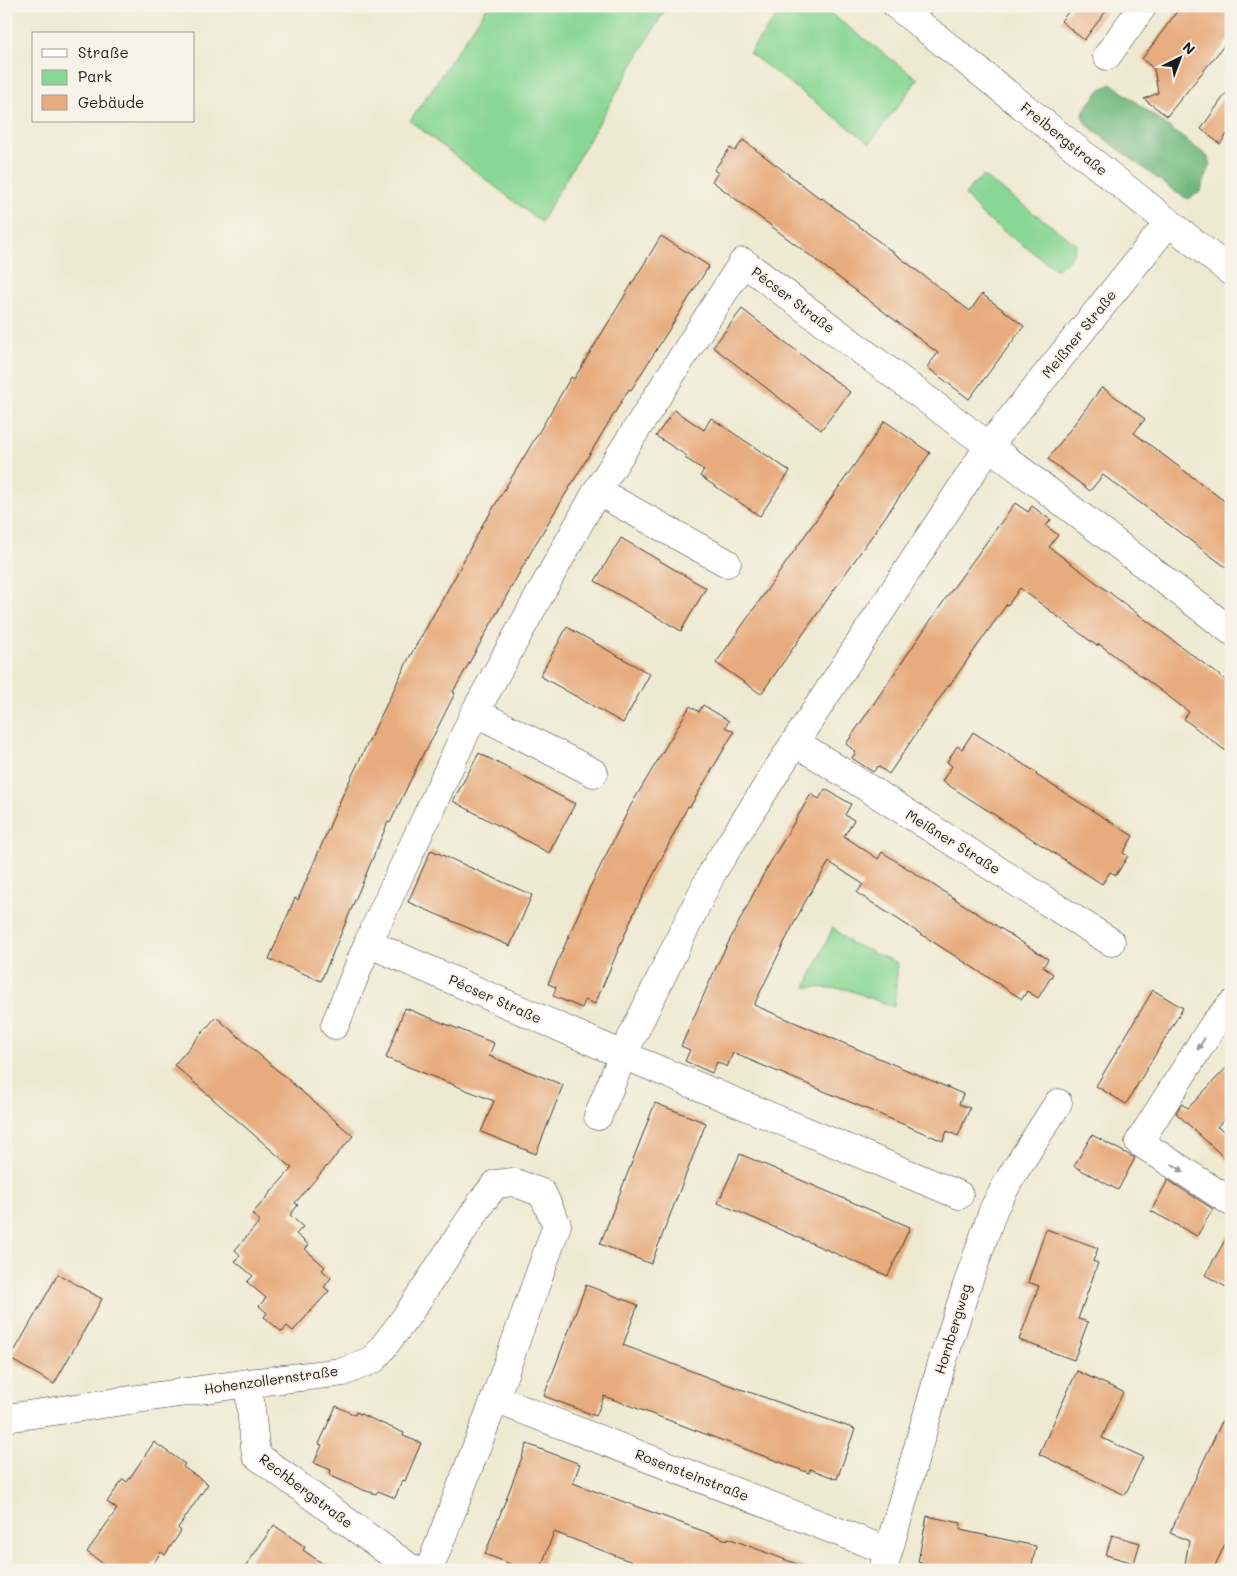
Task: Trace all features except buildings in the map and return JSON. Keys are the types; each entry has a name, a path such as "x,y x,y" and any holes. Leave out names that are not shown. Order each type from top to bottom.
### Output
{"street":[{"name":"Freibergstraße","path":"897,6 1231,272"},
{"path":"1106,56 1143,6"},
{"name":"Meißner Straße","path":"598,1116 622,1055 713,871 795,742 989,446 1169,222"},
{"name":"Pécser Straße","path":"335,1025 368,943 475,712 597,491 743,262 989,446"},
{"path":"989,446 1231,631"},
{"path":"597,491 727,564"},
{"path":"475,712 594,773"},
{"name":"Meißner Straße","path":"795,742 1111,942"},
{"name":"Pécser Straße","path":"368,943 622,1055"},
{"path":"1231,1006 1214,1024 1139,1142 1231,1202"},
{"path":"622,1055 959,1194"},
{"name":"Hornbergweg","path":"886,1560 942,1363 994,1208 1012,1175 1058,1103"},
{"name":"Hohenzollernstraße","path":"6,1418 248,1383 343,1372 374,1359 406,1317 483,1200 496,1184 513,1182 542,1194 557,1225 495,1399"},
{"name":"Rechbergstraße","path":"248,1383 256,1455 413,1570"},
{"path":"429,1570 495,1399"},
{"name":"Rosensteinstraße","path":"495,1399 886,1560"}],"green space":[{"path":"488,6 667,6 541,222 410,121"},
{"path":"784,6 820,6 918,79 870,143 749,53"},
{"path":"1112,84 1207,156 1211,164 1200,192 1188,199 1174,191 1093,130 1083,119 1084,110 1101,89"},
{"path":"983,176 1076,244 1074,253 1069,259 1056,269 984,217 965,195 972,185"},
{"path":"833,927 850,943 898,963 894,1007 846,989 806,987"}]}
